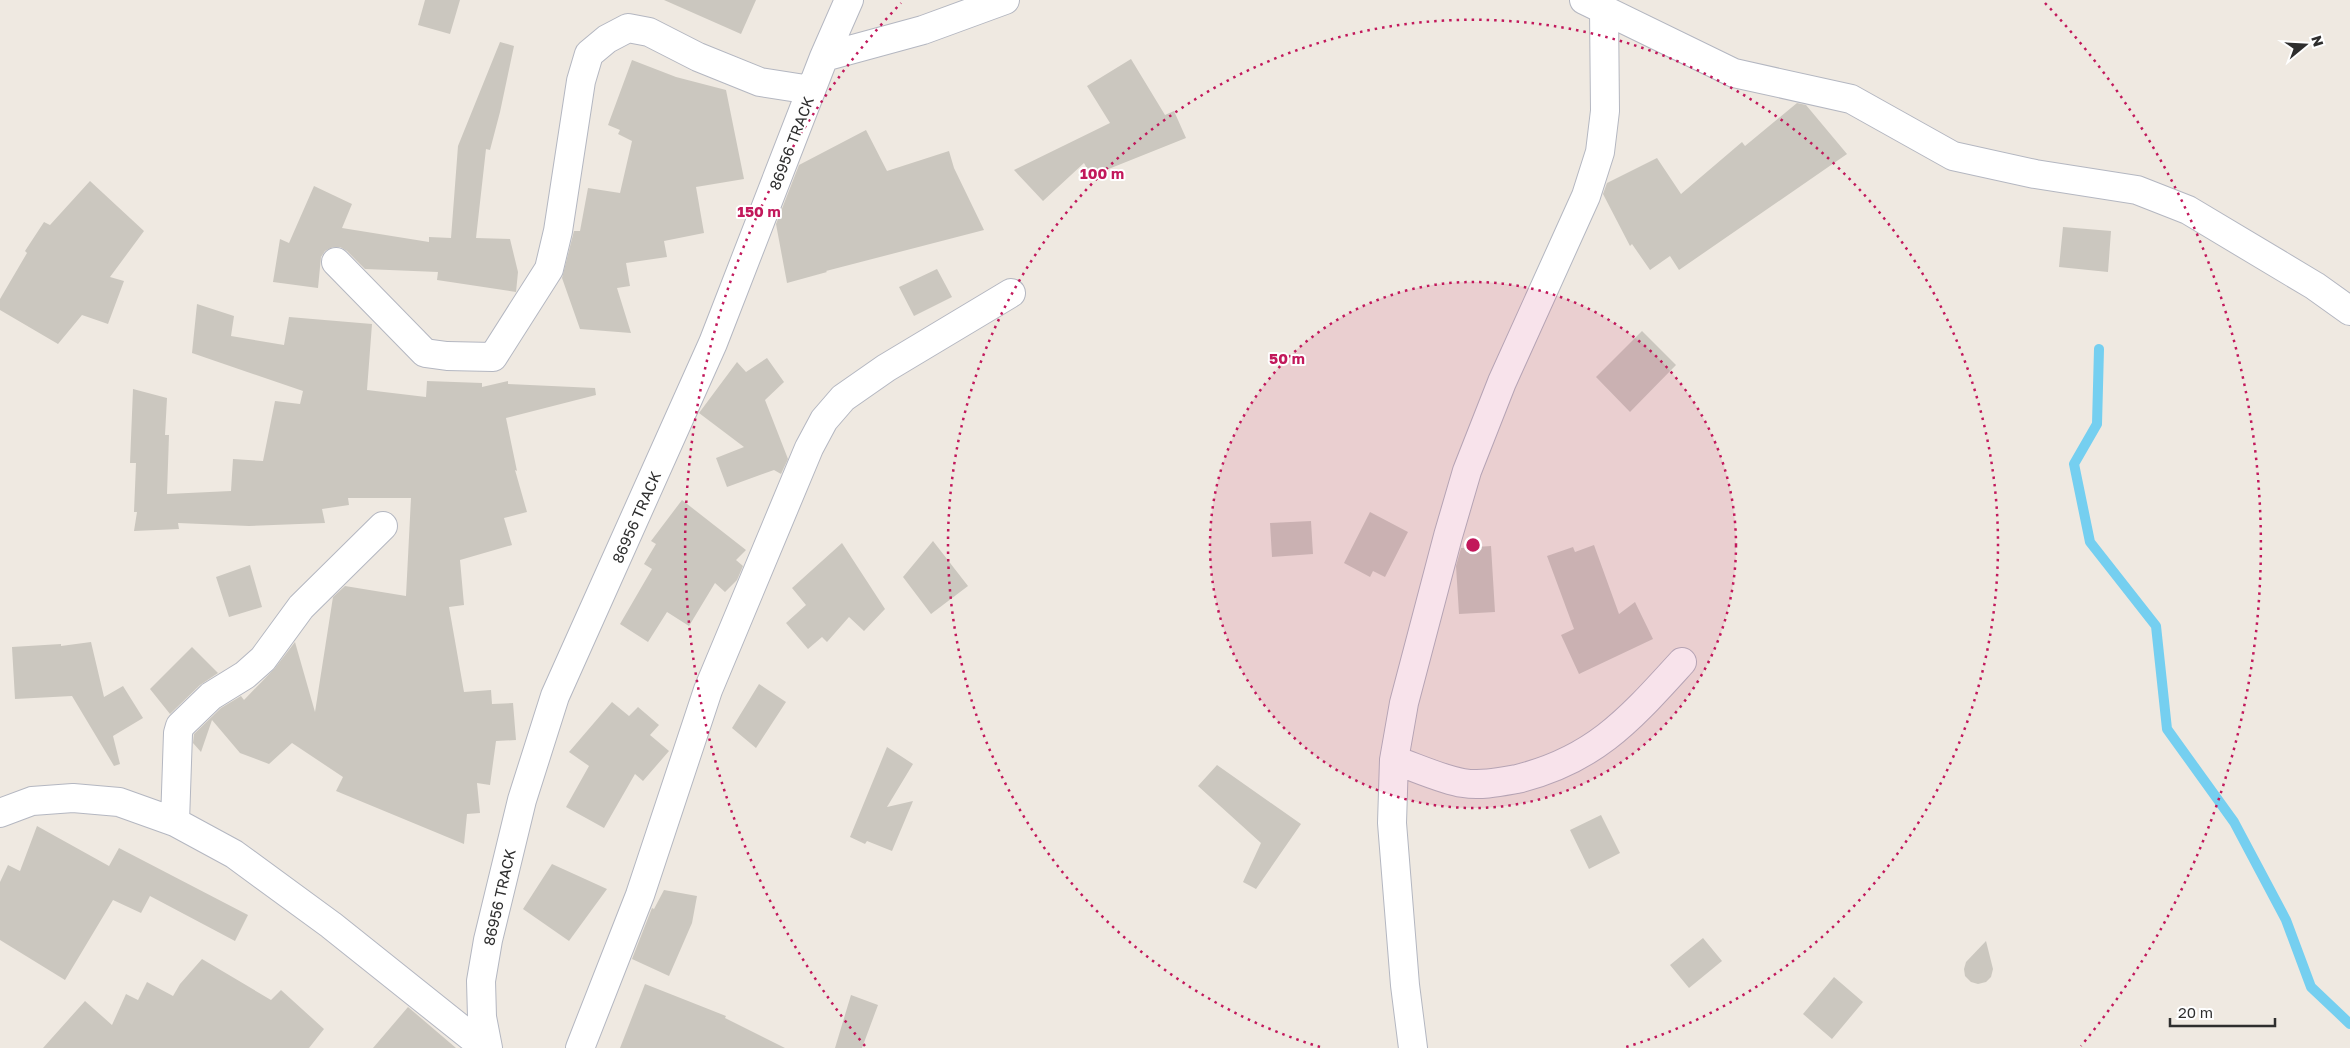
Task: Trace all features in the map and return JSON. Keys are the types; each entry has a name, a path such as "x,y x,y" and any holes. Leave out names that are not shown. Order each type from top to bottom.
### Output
{"street":[{"name":"86956 TRACK","path":"487,1048 482,1017 482,981 488,940 522,800 556,696 713,343 824,57 849,0"},
{"path":"824,57 923,30 1005,0"},
{"path":"1592,3 1734,74 1851,99 1954,156 2035,174 2136,190 2188,210 2315,286 2350,311"},
{"path":"1413,1048 1405,985 1392,824 1394,760 1404,703 1467,471 1502,382 1586,196 1600,152 1605,112 1592,3"},
{"path":"336,262 425,353 447,356 493,357 549,269 558,232 581,81 589,54 607,39 628,28 649,32 698,57 760,82 811,90"},
{"path":"580,1048 640,895 708,690 809,448 824,420 843,398 886,368 1011,293"},
{"path":"175,822 178,732 180,726 211,696 245,675 263,659 301,607 383,526"},
{"path":"1394,760 1463,783 1497,783 1543,772 1583,754 1626,723 1682,662"},
{"path":"0,813 32,801 73,798 119,802 175,822 234,854 331,925 487,1048"}],"building":[{"path":"425,0 460,0 450,34 418,25"},
{"path":"664,0 756,0 741,34"},
{"path":"500,42 514,46 490,150 486,149 476,238 510,239 518,272 516,292 437,280 438,272 365,269 347,251 340,247 333,247 325,251 321,257 318,288 273,282 280,239 289,243 314,186 352,204 342,228 429,242 429,237 451,238 458,146"},
{"path":"1131,59 1165,115 1174,111 1186,138 1091,176 1084,163 1043,201 1014,170 1110,123 1087,86"},
{"path":"632,60 676,77 726,90 744,179 696,187 704,233 664,241 667,257 626,263 630,286 617,288 631,333 580,329 562,278 574,231 580,231 588,188 620,193 632,141 618,134 620,130 608,125"},
{"path":"1797,103 1806,105 1847,154 1679,270 1670,256 1650,270 1632,244 1630,246 1603,194 1607,183 1657,158 1681,194 1742,142 1745,146"},
{"path":"866,130 887,171 949,151 954,168 984,230 787,283 776,224 799,165"},
{"path":"90,181 144,231 110,277 124,281 108,324 82,315 58,344 0,310 0,299 27,253 25,251 44,222 50,225"},
{"path":"2063,227 2111,231 2108,272 2059,267"},
{"path":"937,269 952,297 914,316 899,287"},
{"path":"197,304 234,316 231,336 284,345 289,317 372,324 367,390 426,397 427,381 482,383 482,387 508,381 508,384 595,388 596,395 506,418 517,471 515,470 527,512 504,518 512,545 460,560 464,605 449,607 464,692 491,690 492,704 513,703 516,740 496,741 490,785 477,783 480,813 467,814 464,844 336,791 343,777 292,743 269,764 240,753 212,720 201,752 193,743 194,734 221,708 241,696 244,700 275,668 295,642 315,712 333,597 345,586 406,596 411,498 348,498 349,505 322,509 325,523 249,526 178,523 179,529 134,531 137,512 134,512 136,463 130,463 133,389 167,398 165,435 169,435 167,494 231,491 233,459 263,461 275,401 300,404 303,391 192,353"},
{"path":"1642,331 1676,365 1630,412 1596,377"},
{"path":"767,358 784,382 765,400 788,459 781,474 774,470 727,487 716,458 744,447 699,413 737,362 746,372"},
{"path":"682,500 746,550 736,560 743,566 737,580 725,592 715,583 689,626 667,612 648,642 620,624 652,569 644,564 656,544 651,541"},
{"path":"1370,512 1408,532 1385,577 1373,571 1370,577 1344,563"},
{"path":"1311,521 1313,554 1272,557 1270,523"},
{"path":"933,541 968,586 931,614 903,577"},
{"path":"842,543 885,609 864,631 849,617 827,642 822,637 808,649 786,623 806,605 792,588"},
{"path":"1594,545 1619,614 1635,602 1653,639 1579,674 1561,635 1574,629 1547,556 1573,547 1575,552"},
{"path":"1491,546 1495,612 1459,614 1456,566 1461,548"},
{"path":"250,565 262,607 229,617 216,577"},
{"path":"91,642 104,697 123,686 143,718 113,736 120,764 114,766 72,696 15,699 12,647 61,644 61,646"},
{"path":"192,647 218,673 200,685 170,714 150,689"},
{"path":"759,684 786,702 756,748 732,728"},
{"path":"612,702 629,716 638,707 659,725 650,735 669,751 643,781 635,774 604,828 566,807 589,766 569,752"},
{"path":"887,747 913,764 887,807 913,801 892,851 867,841 865,844 850,837"},
{"path":"1217,765 1301,824 1256,889 1243,882 1261,843 1198,786"},
{"path":"1601,815 1620,853 1589,869 1570,830"},
{"path":"37,826 109,866 119,848 248,915 235,941 150,896 141,913 113,900 65,980 0,940 0,882 8,865 20,871"},
{"path":"552,864 607,889 569,941 523,909"},
{"path":"664,890 697,896 692,923 669,976 632,959 652,908 654,909"},
{"path":"1703,938 1722,961 1689,988 1670,965"},
{"path":"1986,941 1993,969 1991,977 1986,982 1978,984 1971,982 1965,976 1964,969 1966,962"},
{"path":"202,959 271,1000 281,990 324,1029 309,1048 43,1048 85,1001 112,1025 126,994 138,1000 147,982 173,996 180,984"},
{"path":"1834,977 1863,1002 1832,1039 1803,1014"},
{"path":"645,984 726,1016 725,1018 785,1048 620,1048"},
{"path":"851,995 878,1005 862,1048 835,1048"},
{"path":"408,1007 456,1048 373,1048"}],"waterway":[{"path":"2099,349 2097,424 2074,464 2090,542 2156,626 2167,729 2234,822 2286,920 2311,987 2350,1024"}]}
